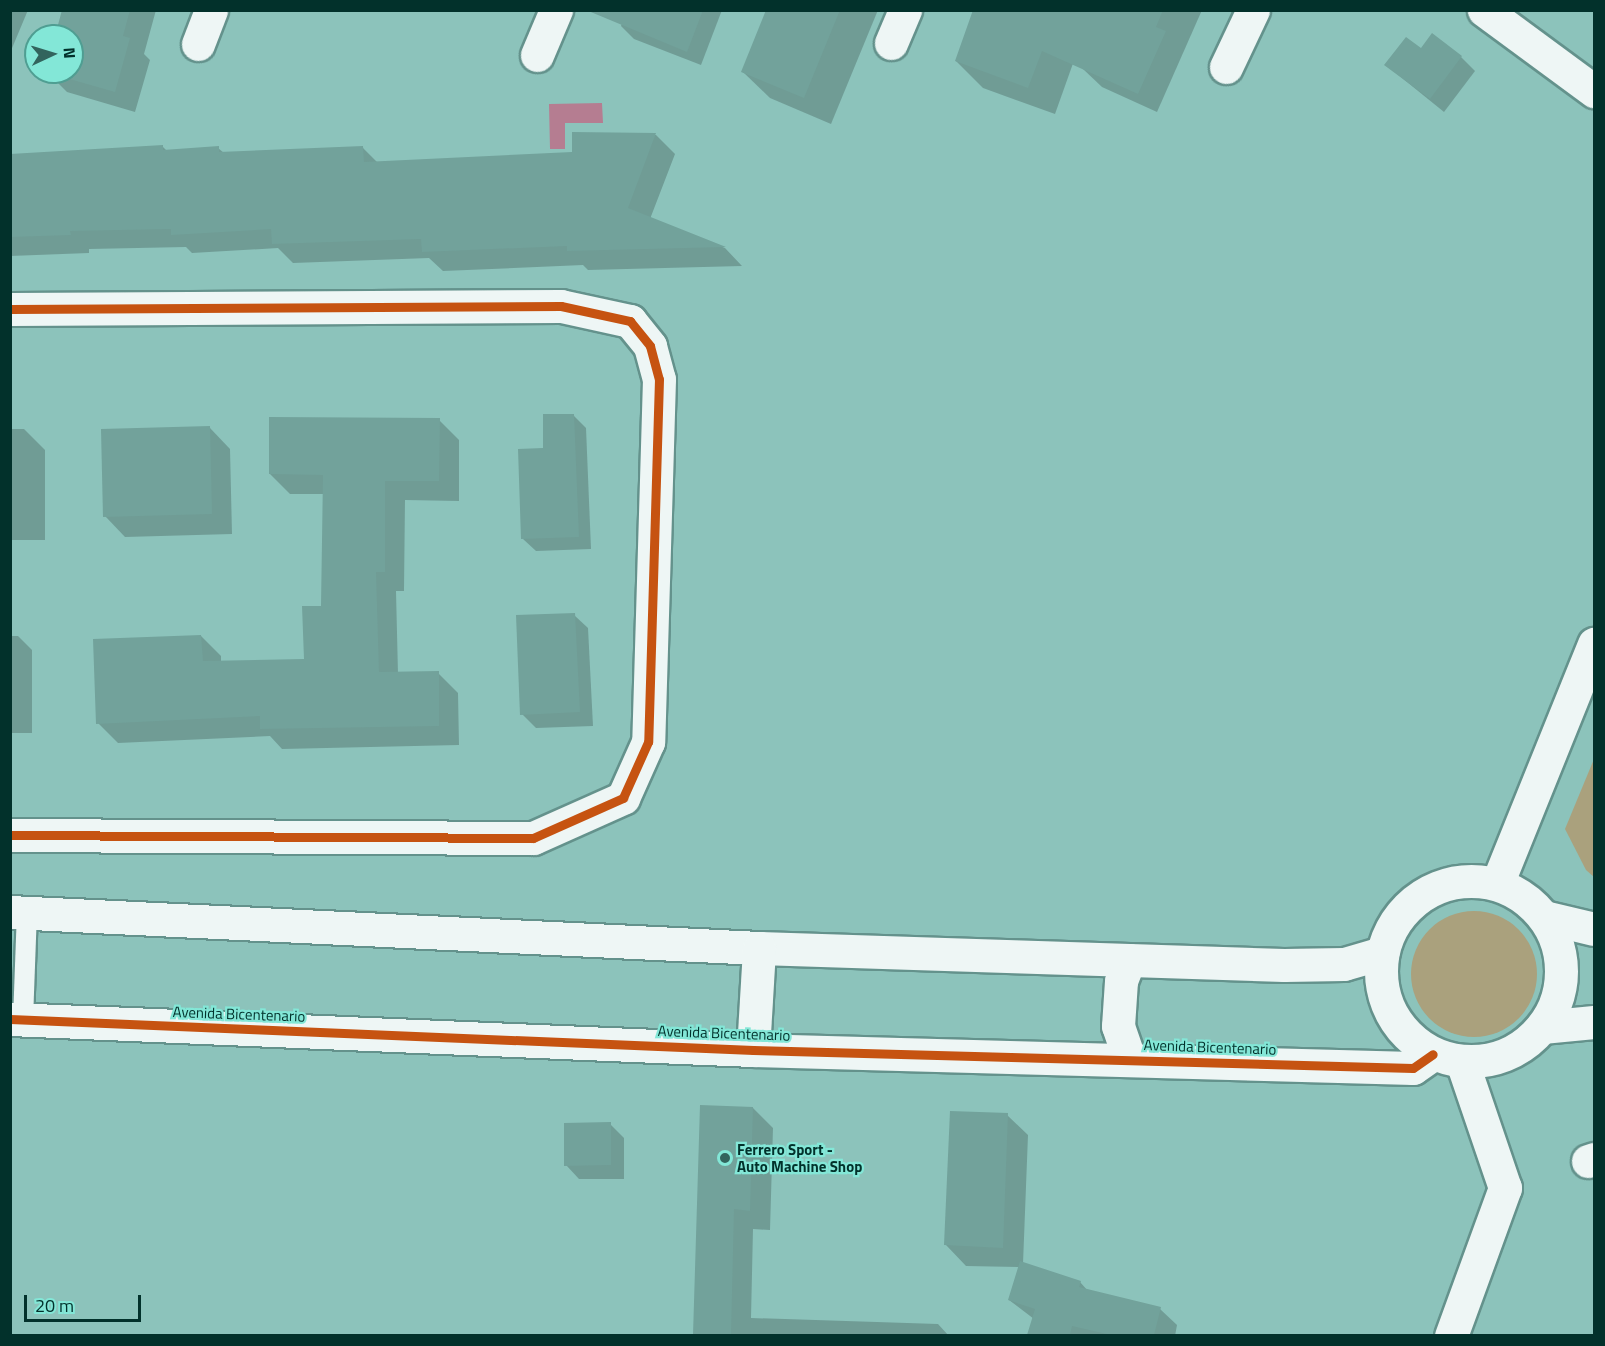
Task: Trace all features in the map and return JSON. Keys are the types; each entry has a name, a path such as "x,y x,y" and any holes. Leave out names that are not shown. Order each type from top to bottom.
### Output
{"street":[{"path":"198,44 211,10"},
{"path":"537,55 556,10"},
{"path":"891,43 905,10"},
{"path":"1226,67 1253,10"},
{"path":"1484,10 1594,91"},
{"path":"10,309 561,306 630,321 650,346 659,379 648,742 623,798 533,838 10,835"},
{"path":"1497,884 1594,644"},
{"path":"1467,880 1497,884 1523,896 1544,916 1557,943 1561,972 1556,1001 1542,1027 1520,1048 1492,1060 1447,1058 1408,1036 1390,1012 1381,983 1382,953 1393,925 1412,902 1429,891 1467,880"},
{"path":"19,913 759,948 1129,960 1344,964 1382,953"},
{"path":"1544,916 1594,929"},
{"path":"753,1050 759,948"},
{"path":"1129,960 1121,981 1118,1026 1130,1060"},
{"name":"Avenida Bicentenario","path":"17,1020 753,1050 1413,1068 1447,1058"},
{"path":"1542,1027 1594,1022"},
{"path":"1447,1058 1505,1188 1452,1335"}],"lane":[{"path":"17,1020 19,913"}],"shaded area":[{"path":"602,103 603,123 565,123 565,149 550,149 549,104"},
{"path":"1594,759 1594,877 1586,870 1565,829"},
{"path":"1474,911 1498,915 1519,929 1533,950 1537,974 1533,998 1519,1019 1498,1033 1474,1037 1450,1033 1429,1019 1415,998 1411,974 1415,950 1429,929 1450,915"}],"building":[{"path":"62,10 130,10 123,36 130,38 115,92 84,83 84,24 58,24"},
{"path":"586,10 703,10 687,52"},
{"path":"766,10 840,10 804,98 741,72"},
{"path":"973,10 1163,10 1156,27 1166,31 1138,94 1042,51 1028,88 955,61"},
{"path":"1432,33 1462,56 1430,99 1384,65 1406,37 1421,48"},
{"path":"572,132 656,133 628,208 726,247 567,251 567,246 422,252 421,239 272,244 271,229 171,235 171,229 70,231 71,235 10,237 10,154 163,145 163,150 219,146 219,152 363,146 364,162 572,152"},
{"path":"543,414 574,414 579,537 521,539 518,449 543,448"},
{"path":"269,417 440,418 439,481 385,481 385,572 376,572 379,672 439,671 439,726 260,729 260,716 96,724 93,639 201,635 203,661 304,659 302,606 321,606 323,475 269,474"},
{"path":"210,426 212,514 103,517 101,429"},
{"path":"575,613 580,712 520,715 516,615"},
{"path":"700,1105 753,1107 750,1211 734,1209 731,1335 693,1335"},
{"path":"950,1111 1008,1113 1003,1248 944,1245"},
{"path":"611,1122 611,1165 564,1166 564,1123"},
{"path":"1020,1261 1081,1281 1079,1287 1161,1307 1154,1335 1111,1335 1072,1326 1070,1335 1027,1335 1035,1309 1008,1300"}],"cycle path":[{"path":"10,309 561,306 630,321 650,346 659,379 648,742 623,798 533,838 10,835"},
{"path":"10,1019 753,1050 1413,1068 1433,1054"}],"place":[{"name":"Ferrero Sport - Auto Machine Shop","path":"725,1158"}]}
